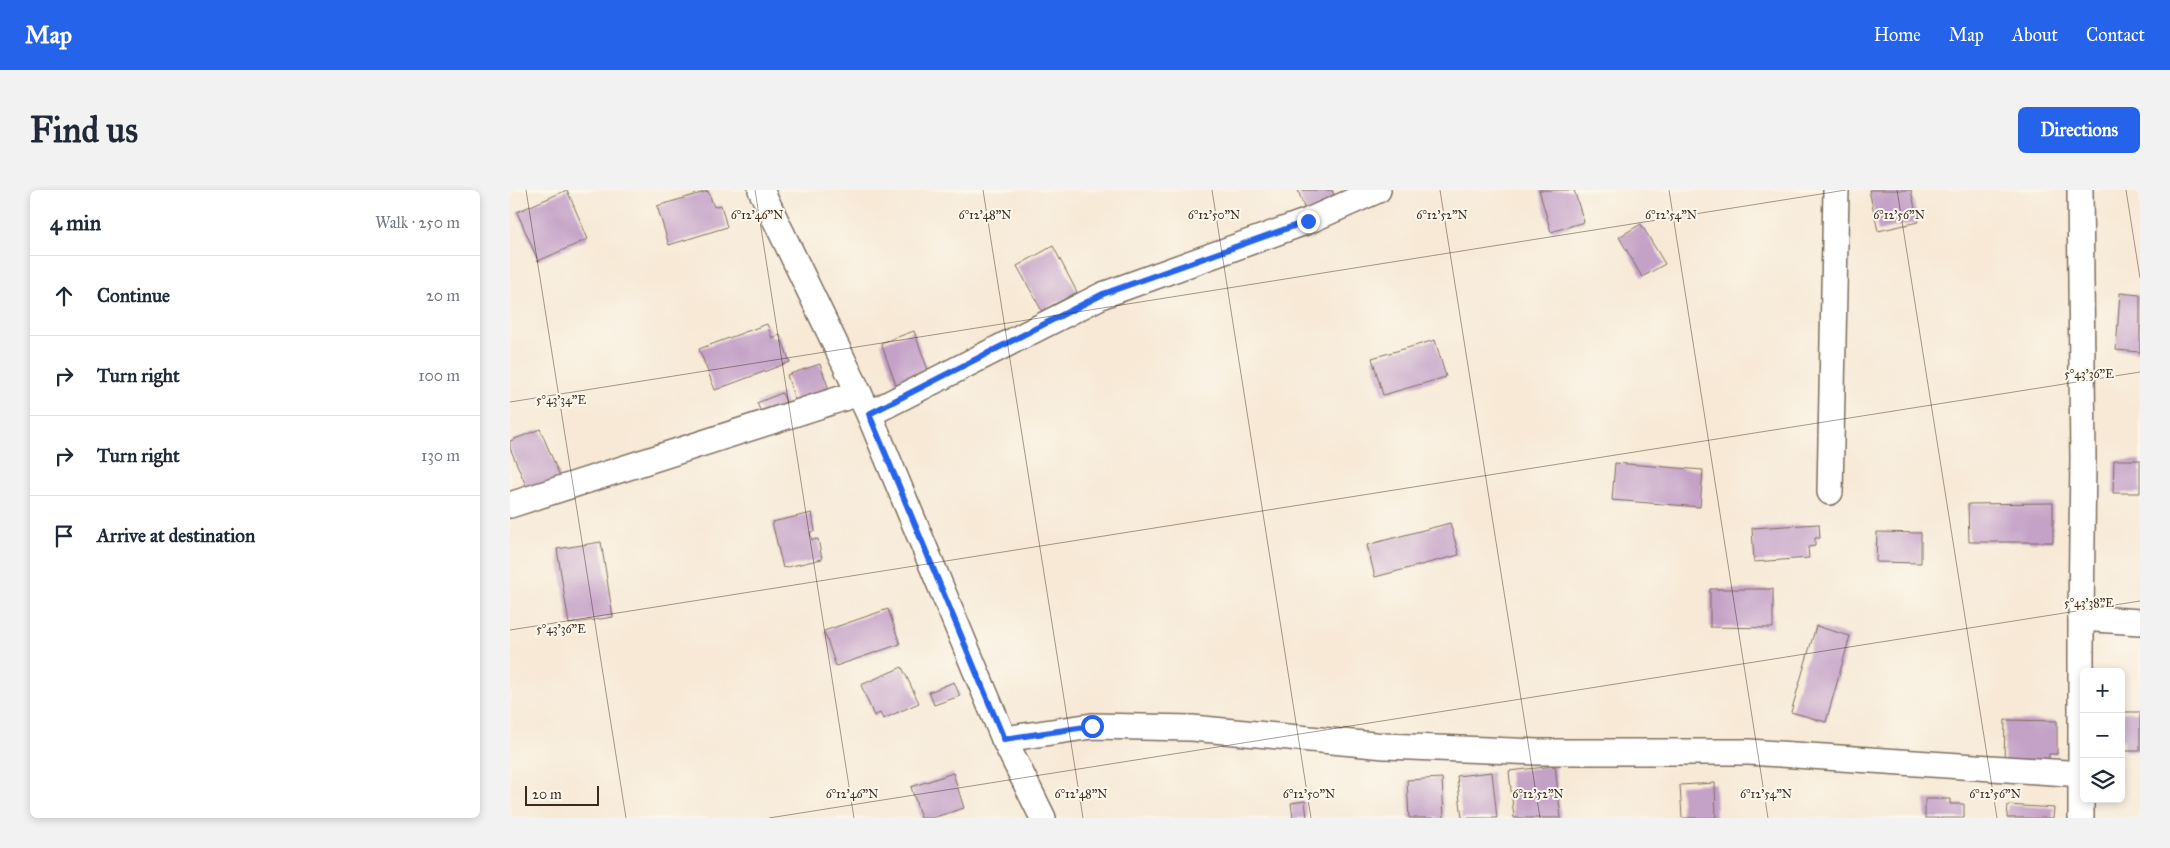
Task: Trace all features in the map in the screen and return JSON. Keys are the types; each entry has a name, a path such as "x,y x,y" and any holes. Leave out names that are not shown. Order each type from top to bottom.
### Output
{"street":[{"path":"510,505 864,404 1103,294 1308,221 1378,190"},
{"path":"1830,492 1836,190"},
{"path":"2080,190 2083,458 2082,758"},
{"path":"766,192 864,404 1004,739 1043,818"},
{"path":"2081,618 2140,622"},
{"path":"1004,739 1092,726 1192,728 1385,746 1538,752 1749,752 2080,774"},
{"path":"2081,803 2081,818"}],"building":[{"path":"567,190 588,239 538,261 517,212"},
{"path":"1298,190 1332,190 1337,203 1306,214"},
{"path":"1539,190 1574,190 1584,222 1551,232"},
{"path":"1869,190 1911,190 1918,222 1878,231"},
{"path":"708,191 714,207 721,205 727,227 669,245 657,206"},
{"path":"1641,224 1665,264 1642,277 1619,237"},
{"path":"1053,246 1077,292 1042,311 1017,266"},
{"path":"2120,293 2140,295 2140,352 2116,350"},
{"path":"767,324 772,338 780,335 790,362 715,390 699,349"},
{"path":"914,331 929,373 896,385 881,343"},
{"path":"1435,340 1446,377 1383,395 1372,358"},
{"path":"820,364 832,398 798,410 787,375"},
{"path":"782,393 789,409 764,419 757,403"},
{"path":"540,429 562,481 530,495 510,448 510,441"},
{"path":"2114,460 2140,460 2140,493 2113,493"},
{"path":"1615,463 1703,470 1700,507 1612,500"},
{"path":"2053,503 2053,542 1969,542 1968,504"},
{"path":"812,513 815,531 810,532 812,540 818,539 822,559 783,568 772,522"},
{"path":"1450,523 1459,555 1375,577 1367,545"},
{"path":"1819,524 1820,538 1815,538 1815,546 1808,547 1809,558 1754,562 1752,528"},
{"path":"1877,532 1921,533 1921,563 1876,562"},
{"path":"601,542 613,617 569,624 557,549"},
{"path":"1710,589 1773,589 1773,628 1710,627"},
{"path":"888,609 900,644 836,666 824,631"},
{"path":"1816,626 1850,636 1826,722 1791,712"},
{"path":"902,667 919,703 883,719 880,713 874,716 861,685"},
{"path":"954,682 960,696 934,705 929,692"},
{"path":"2125,712 2140,712 2140,751 2125,751"},
{"path":"2005,720 2057,721 2057,754 2049,754 2049,764 2004,763"},
{"path":"1555,766 1561,818 1514,818 1509,771"},
{"path":"1492,772 1497,818 1462,818 1457,776"},
{"path":"953,773 964,808 932,818 921,818 911,787"},
{"path":"1442,778 1444,818 1409,818 1407,780"},
{"path":"1715,783 1716,818 1682,818 1680,785"},
{"path":"1925,799 1950,799 1950,804 1964,804 1964,818 1925,818"},
{"path":"1305,801 1307,818 1293,818 1291,803"},
{"path":"2008,805 2054,808 2053,818 2007,818"}],"route":[{"path":"1092,726 1004,739 869,414 1103,294 1308,221"}]}
